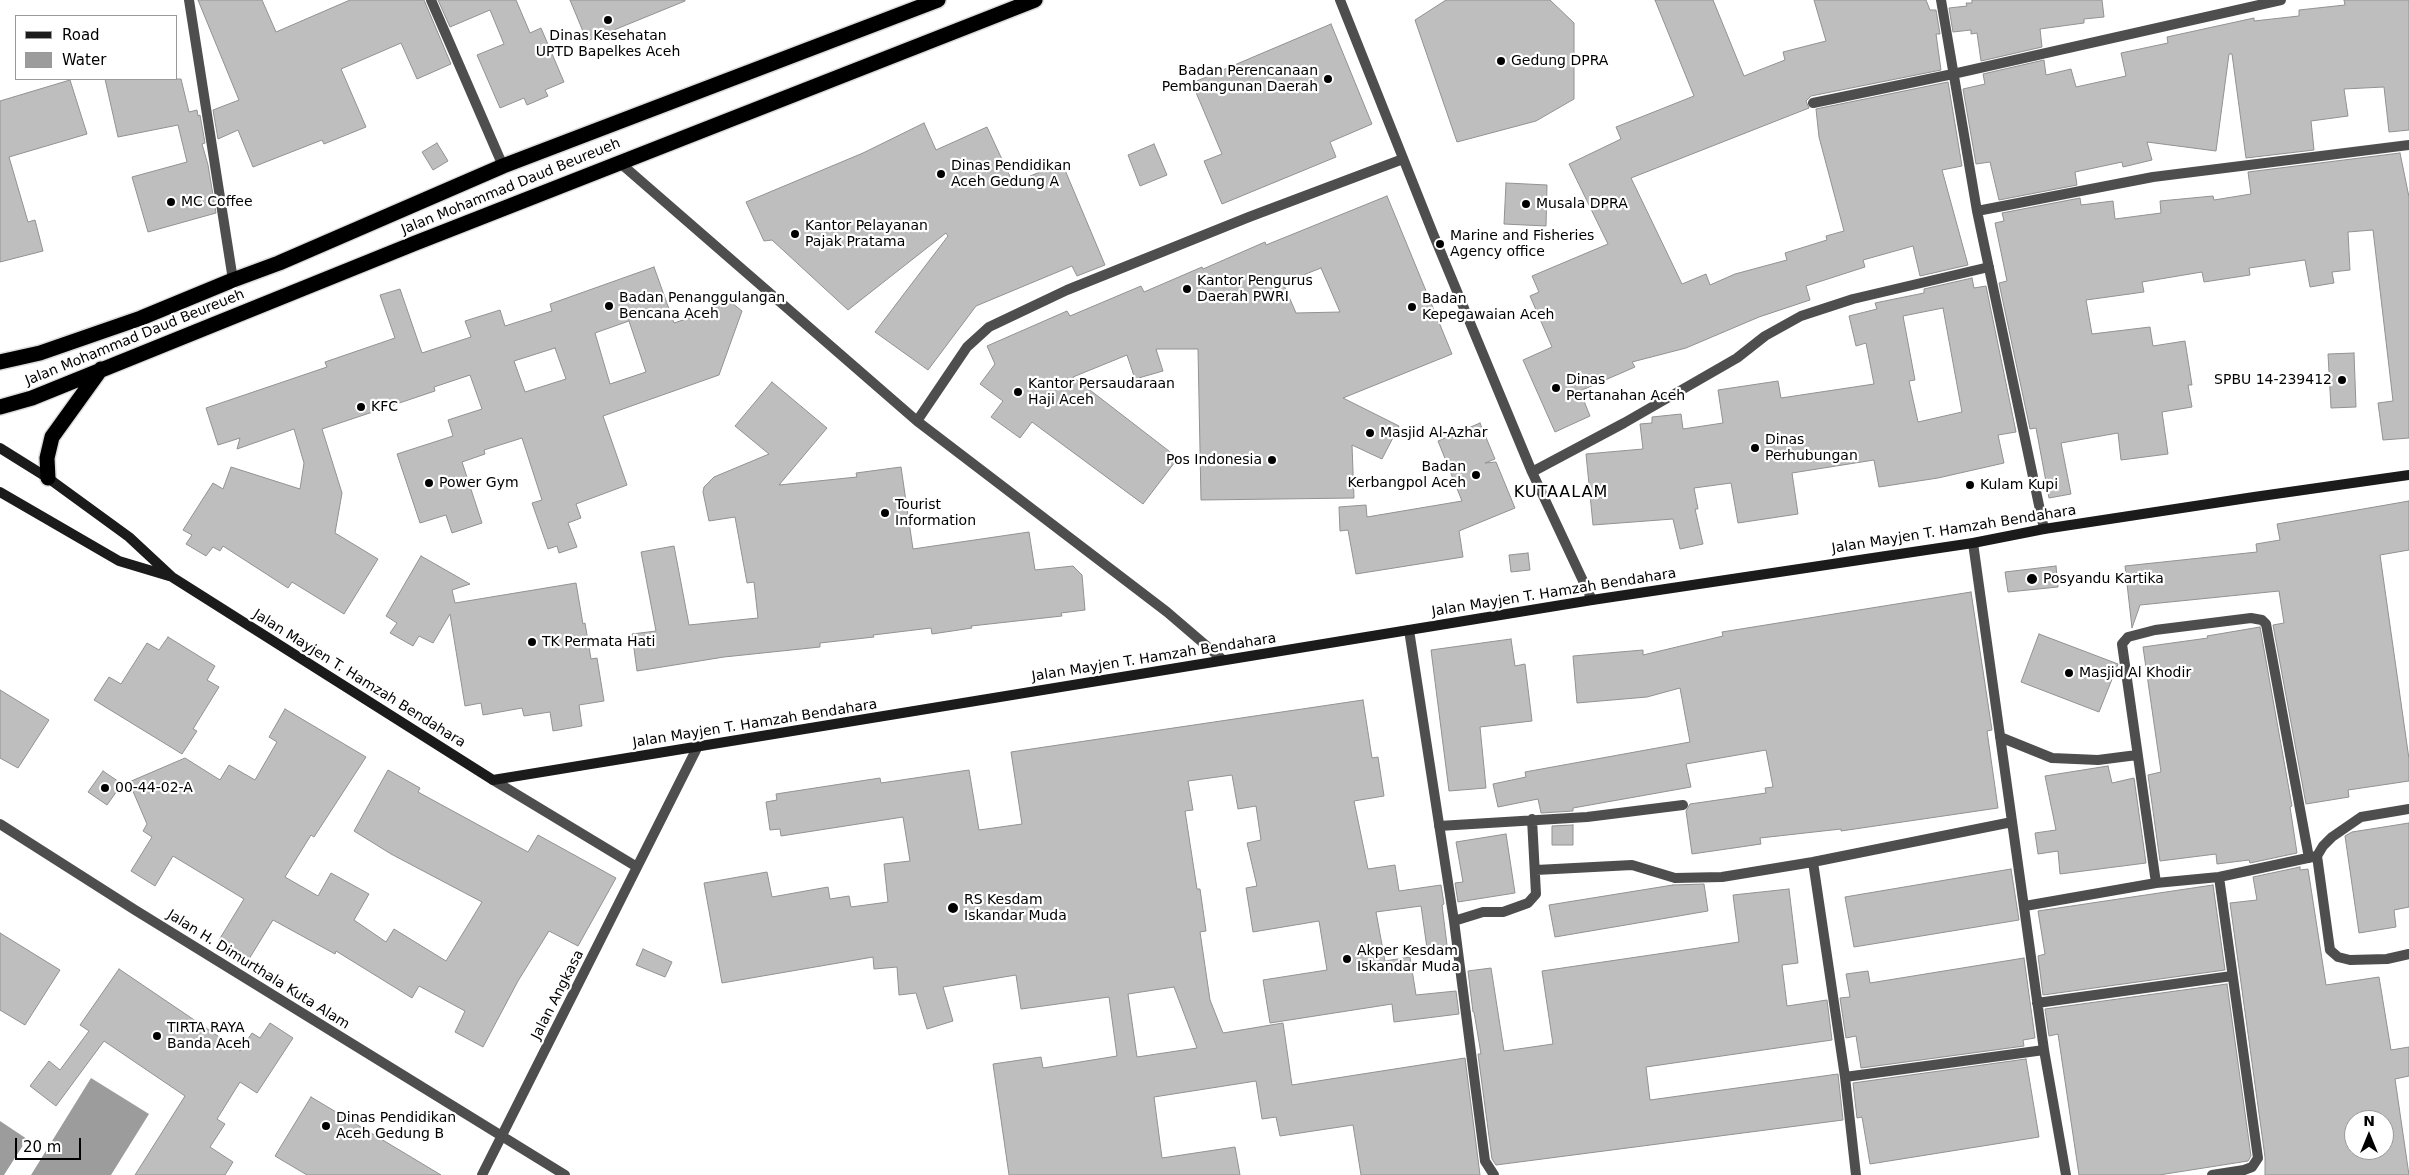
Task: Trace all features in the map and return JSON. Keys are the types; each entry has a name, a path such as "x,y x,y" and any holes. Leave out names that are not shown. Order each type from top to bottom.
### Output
{"highway":[{"name":"Jalan Mohammad Daud Beureueh","path":"0,362 40,353 132,321 279,263 503,166 938,0"},
{"name":"Jalan Mohammad Daud Beureueh","path":"0,407 32,398 102,368 619,162 1035,0"},
{"path":"48,478 47,458 52,437 102,368"}],"street":[{"path":"189,0 233,280"},
{"path":"431,0 503,166"},
{"path":"1340,0 1403,159 1532,472 1592,600"},
{"path":"1941,0 1977,211 2044,529"},
{"path":"1813,103 1953,74 2281,0"},
{"path":"1977,211 2153,178 2409,145"},
{"path":"917,421 967,347 989,327 1077,286 1249,217 1403,159"},
{"path":"619,162 917,421 1167,612 1224,660"},
{"path":"1532,472 1624,423 1736,358 1765,336 1801,316 1853,299 1989,267"},
{"name":"Jalan Mayjen T. Hamzah Bendahara","path":"0,448 48,478 129,537 172,577 493,780 1592,600 1973,543 2044,529 2409,475"},
{"path":"0,492 119,561 172,577"},
{"path":"1973,543 2037,1003 2066,1175"},
{"path":"2156,883 2122,644 2124,640 2138,633 2155,630 2251,618 2262,620 2266,624 2330,950 2338,957 2350,960 2387,960 2409,954"},
{"path":"1408,630 1454,921 1485,1161 1494,1175"},
{"path":"2000,737 2052,758 2098,760 2137,755"},
{"name":"Jalan Angkasa","path":"482,1175 696,748"},
{"path":"493,780 637,867"},
{"path":"1439,826 1588,817 1683,804"},
{"path":"2025,906 2156,883 2219,877 2313,857 2332,836 2361,817 2409,808"},
{"path":"1454,921 1483,912 1503,912 1528,903 1536,894 1532,819"},
{"path":"1536,870 1632,865 1664,875 1686,878 1722,877 1813,862 2012,822"},
{"name":"Jalan H. Dimurthala Kuta Alam","path":"0,824 144,916 565,1175"},
{"path":"1813,862 1845,1077 1856,1175"},
{"path":"2212,1175 2244,1170 2252,1167 2258,1158 2219,877"},
{"path":"2037,1003 2232,976"},
{"path":"1845,1077 2044,1050"}],"water":[{"path":"91,1078 149,1114 111,1175 31,1175"},
{"path":"0,1121 27,1139 4,1175 0,1175"}],"building":[{"path":"198,0 262,0 276,32 350,0 424,0 451,64 417,79 401,43 341,69 366,127 324,144 322,140 253,167 238,130 218,139 213,110 239,100"},
{"path":"438,0 516,0 530,33 541,28 564,82 545,90 548,96 527,105 524,98 500,108 477,55 504,44 490,10 450,27"},
{"name":"Dinas Kesehatan UPTD Bapelkes Aceh","path":"570,0 685,0 685,1 587,41"},
{"name":"Gedung DPRA","path":"1446,0 1550,0 1574,23 1574,99 1536,121 1457,142 1415,20"},
{"path":"1655,0 1713,0 1744,76 1785,60 1783,52 1826,41 1814,0 1926,0 1930,10 1936,10 1940,34 1936,34 1941,70 1811,96 1806,101 1809,108 1631,178 1682,284 1706,274 1710,285 1735,274 1787,260 1785,253 1827,240 1826,236 1844,231 1819,137 1816,109 1948,82 1962,166 1942,170 1968,265 1920,276 1913,246 1863,260 1865,267 1806,286 1810,300 1759,317 1686,348 1632,362 1635,367 1580,391 1590,416 1555,432 1523,360 1552,347 1530,296 1539,292 1532,276 1608,244 1569,164 1621,139 1616,127 1694,96"},
{"path":"1972,0 2102,0 2104,17 2084,19 2084,23 2040,29 2042,47 1981,61 1977,33 1971,34 1971,30 1953,32 1949,8 1967,6 1966,3 1972,3"},
{"path":"2344,0 2409,0 2409,130 2389,132 2384,87 2344,89 2348,116 2311,121 2314,150 2246,158 2232,54 2229,54 2216,151 2147,142 2152,160 2123,167 2122,162 2075,172 2077,185 1999,200 1990,162 1976,164 1963,89 1985,84 1983,74 2044,60 2046,75 2071,69 2076,87 2126,76 2121,53 2168,43 2167,37 2254,18 2254,21 2299,16 2299,10 2345,5"},
{"path":"1331,24 1372,124 1330,142 1336,157 1222,204 1204,161 1222,154 1192,83"},
{"path":"181,79 189,112 197,110 198,116 200,115 205,143 202,144 208,165 216,213 148,232 132,177 187,162 178,125 118,137 105,80"},
{"path":"70,80 87,134 9,157 28,222 35,220 43,251 0,262 0,101"},
{"path":"924,123 936,150 987,127 1013,183 1062,163 1105,265 1077,276 1072,266 976,306 928,370 875,332 948,236 946,233 848,310 772,240 764,241 746,202 863,153"},
{"path":"437,143 448,161 433,170 422,152"},
{"path":"1154,144 1167,175 1140,186 1128,155"},
{"path":"2400,153 2409,197 2409,438 2383,440 2378,403 2393,401 2373,230 2348,232 2350,270 2332,272 2334,283 2310,287 2305,260 2249,268 2250,275 2204,282 2202,272 2142,282 2144,292 2086,300 2092,334 2150,327 2153,346 2185,341 2192,385 2188,385 2192,407 2162,412 2168,454 2121,460 2118,433 2061,443 2071,494 2049,498 2036,428 2030,429 1999,283 2007,281 1995,223 2004,221 2002,213 2080,198 2081,205 2113,201 2115,219 2161,213 2160,201 2213,196 2214,200 2251,194 2248,172"},
{"name":"Musala DPRA","path":"1506,183 1547,185 1546,226 1504,224"},
{"path":"1387,196 1452,354 1343,398 1399,426 1382,459 1352,445 1354,498 1201,500 1198,349 1156,349 1163,371 1135,379 1127,355 1073,377 1178,458 1143,504 1032,422 1020,438 991,417 1003,401 980,384 995,364 987,346 1067,311 1070,316 1141,286 1144,292 1265,242 1266,245","holes":["1321,268 1340,312 1296,313 1283,283"]},
{"path":"654,267 674,323 710,311 721,294 742,311 719,375 603,416 627,485 576,504 581,518 568,523 577,547 559,553 557,546 548,549 532,503 542,500 522,438 484,450 485,454 462,462 482,523 452,533 446,515 420,523 397,454 453,436 448,420 482,409 470,375 434,387 435,391 322,429 342,493 335,533 378,559 344,614 292,582 288,588 223,546 220,551 213,547 206,556 186,544 192,535 183,530 213,483 223,489 231,467 300,489 304,463 294,429 237,449 240,438 218,445 206,408 327,367 325,362 395,338 380,295 400,289 422,353 471,337 465,321 500,310 505,326 552,311 550,304","holes":["629,321 646,372 610,384 595,333","555,348 566,379 525,392 514,361"]},
{"path":"1972,278 1974,288 1986,286 2016,432 1998,435 2004,463 1938,478 1879,487 1874,460 1792,473 1798,514 1738,523 1731,483 1694,488 1698,509 1695,509 1703,544 1680,549 1673,519 1593,525 1586,454 1643,449 1640,424 1652,423 1652,417 1681,414 1683,429 1723,423 1718,390 1778,381 1781,398 1874,384 1866,343 1856,346 1849,316 1877,309 1875,303 1924,293 1924,289","holes":["1943,308 1962,412 1918,422 1909,381 1915,380 1903,316"]},
{"name":"SPBU 14-239412","path":"2354,353 2356,407 2331,408 2328,354"},
{"path":"772,382 827,428 779,485 857,477 856,473 901,467 913,549 1029,532 1035,570 1073,566 1082,575 1085,610 1061,613 1062,616 971,626 972,628 932,634 931,628 873,635 874,637 820,643 820,647 724,657 637,671 632,634 656,631 641,552 674,546 689,625 758,618 754,582 747,583 735,517 709,521 703,492 704,487 714,477 769,454 735,426"},
{"path":"1480,423 1495,459 1485,463 1496,462 1515,508 1459,531 1463,557 1356,574 1348,530 1340,531 1339,507 1366,505 1367,517 1462,501 1438,441"},
{"path":"2409,501 2409,550 2380,555 2409,759 2409,781 2348,790 2349,797 2306,804 2273,625 2284,623 2279,591 2140,605 2132,628 2125,566 2257,552 2256,544 2280,540 2277,524"},
{"path":"1528,553 1530,570 1511,572 1509,555"},
{"path":"421,556 470,584 452,590 455,603 576,583 591,659 597,658 604,701 579,705 582,726 553,731 550,712 524,716 522,708 483,715 481,703 465,706 450,614 433,643 419,636 413,646 390,633 397,623 386,616"},
{"name":"Posyandu Kartika","path":"2056,566 2058,587 2008,592 2005,572"},
{"path":"1971,592 1992,730 1987,731 1998,808 1841,831 1841,829 1760,838 1761,844 1692,854 1686,811 1690,804 1766,793 1765,788 1773,787 1766,750 1686,764 1691,787 1573,808 1573,811 1541,813 1538,799 1498,807 1493,784 1526,777 1525,772 1690,742 1680,688 1647,697 1577,703 1573,656 1643,650 1643,655 1723,636 1722,632"},
{"path":"2260,627 2292,806 2290,807 2297,853 2250,863 2249,860 2217,864 2216,854 2160,861 2148,775 2161,772 2143,647 2208,638 2207,636"},
{"name":"Masjid Al Khodir","path":"2039,634 2118,664 2099,712 2021,682"},
{"path":"168,637 215,666 207,680 219,687 193,729 197,731 182,754 94,700 109,677 121,684 147,643 159,650"},
{"path":"1511,639 1515,666 1525,664 1532,721 1480,727 1486,788 1449,791 1431,650"},
{"path":"0,690 49,720 18,768 0,758"},
{"path":"1363,700 1372,758 1378,757 1384,796 1354,801 1368,869 1395,865 1399,891 1441,885 1444,904 1442,905 1447,945 1427,948 1421,906 1376,912 1385,961 1410,957 1416,995 1456,991 1459,1014 1394,1022 1392,1004 1270,1023 1263,980 1327,970 1319,921 1253,932 1246,888 1257,886 1247,843 1261,840 1256,806 1238,809 1232,775 1188,781 1193,810 1185,811 1197,889 1200,889 1206,931 1200,932 1210,1000 1223,1033 1283,1023 1292,1085 1465,1058 1480,1175 1361,1175 1353,1125 1280,1136 1276,1117 1262,1119 1256,1081 1154,1097 1162,1158 1235,1147 1240,1175 1009,1175 993,1064 1041,1057 1043,1068 1117,1056 1109,997 1021,1009 1016,975 943,987 953,1021 927,1029 916,993 899,995 897,967 874,969 873,957 722,983 704,883 767,872 772,897 828,887 830,899 849,896 851,907 888,902 884,864 910,861 903,817 781,836 780,829 770,830 766,802 777,800 776,794 880,778 881,783 969,770 979,830 1022,824 1011,752","holes":["1174,987 1197,1048 1137,1057 1128,994"]},
{"path":"285,709 366,757 314,837 311,835 285,877 318,896 331,873 369,894 354,920 386,942 394,929 446,961 482,902 391,854 354,831 388,770 420,788 418,792 528,852 538,835 616,878 578,946 549,931 518,981 483,1047 455,1032 465,1011 419,986 412,998 336,951 335,954 273,920 249,959 219,940 244,899 173,856 155,886 131,871 152,837 143,831 147,824 129,782 185,758 220,780 229,765 255,780 277,742 269,737"},
{"path":"2108,766 2112,783 2134,778 2146,863 2060,874 2058,851 2038,854 2035,833 2056,830 2045,776"},
{"name":"00-44-02-A","path":"103,771 122,784 107,805 88,792"},
{"path":"2409,823 2409,907 2394,910 2396,927 2359,933 2345,836 2352,832"},
{"path":"1573,825 1573,845 1552,845 1552,826"},
{"path":"1506,834 1515,893 1458,902 1455,883 1463,882 1456,842"},
{"path":"2300,867 2300,870 2308,869 2326,985 2379,977 2391,1050 2409,1047 2409,1076 2395,1079 2409,1175 2265,1175 2265,1157 2230,903 2257,900 2253,877"},
{"path":"2011,869 2019,920 1854,947 1845,897"},
{"path":"1704,884 1708,911 1555,937 1549,905 1673,885"},
{"path":"2213,885 2225,970 2043,995 2038,956 2045,954 2038,911"},
{"path":"1789,889 1798,963 1782,965 1787,1006 1827,1000 1832,1040 1646,1067 1650,1100 1838,1074 1843,1120 1496,1165 1492,1159 1478,1054 1481,1054 1468,971 1491,968 1504,1051 1553,1044 1542,971 1739,942 1733,895"},
{"path":"0,933 60,970 25,1025 0,1010"},
{"path":"643,949 672,962 665,977 636,965"},
{"path":"2024,958 2035,1038 2023,1040 2024,1046 1861,1068 1856,1036 1846,1038 1840,998 1850,997 1846,974 1868,971 1870,983"},
{"path":"119,969 240,1051 252,1033 260,1038 270,1023 293,1038 257,1093 240,1082 217,1119 225,1124 210,1147 233,1162 225,1175 135,1175 185,1096 104,1041 56,1106 30,1086 49,1061 60,1070 89,1031 80,1025"},
{"path":"2227,984 2251,1156 2248,1161 2159,1175 2079,1175 2058,1034 2049,1036 2045,1009"},
{"path":"2026,1059 2039,1137 1870,1164 1862,1117 1857,1118 1853,1083"},
{"name":"Dinas Pendidikan Aceh Gedung B","path":"311,1097 441,1175 307,1175 275,1156"}],"place":[{"name":"Dinas Kesehatan UPTD Bapelkes Aceh","path":"608,20"},
{"name":"Gedung DPRA","path":"1501,61"},
{"name":"Badan Perencanaan Pembangunan Daerah","path":"1328,79"},
{"name":"Dinas Pendidikan Aceh Gedung A","path":"941,174"},
{"name":"MC Coffee","path":"171,202"},
{"name":"Musala DPRA","path":"1526,204"},
{"name":"Kantor Pelayanan Pajak Pratama","path":"795,234"},
{"name":"Marine and Fisheries Agency office","path":"1440,244"},
{"name":"Kantor Pengurus Daerah PWRI","path":"1187,289"},
{"name":"Badan Penanggulangan Bencana Aceh","path":"609,306"},
{"name":"Badan Kepegawaian Aceh","path":"1412,307"},
{"name":"SPBU 14-239412","path":"2342,380"},
{"name":"Dinas Pertanahan Aceh","path":"1556,388"},
{"name":"Kantor Persaudaraan Haji Aceh","path":"1018,392"},
{"name":"KFC","path":"361,407"},
{"name":"Masjid Al-Azhar","path":"1370,433"},
{"name":"Dinas Perhubungan","path":"1755,448"},
{"name":"Pos Indonesia","path":"1272,460"},
{"name":"Badan Kerbangpol Aceh","path":"1476,475"},
{"name":"Power Gym","path":"429,483"},
{"name":"Kulam Kupi","path":"1970,485"},
{"name":"Tourist Information","path":"885,513"},
{"name":"Posyandu Kartika","path":"2032,579"},
{"name":"TK Permata Hati","path":"532,642"},
{"name":"Masjid Al Khodir","path":"2069,673"},
{"name":"00-44-02-A","path":"105,788"},
{"name":"RS Kesdam Iskandar Muda","path":"953,908"},
{"name":"Akper Kesdam Iskandar Muda","path":"1347,959"},
{"name":"TIRTA RAYA Banda Aceh","path":"157,1036"},
{"name":"Dinas Pendidikan Aceh Gedung B","path":"326,1126"}],"district":[{"name":"KUTAALAM","path":"1561,493"}]}
